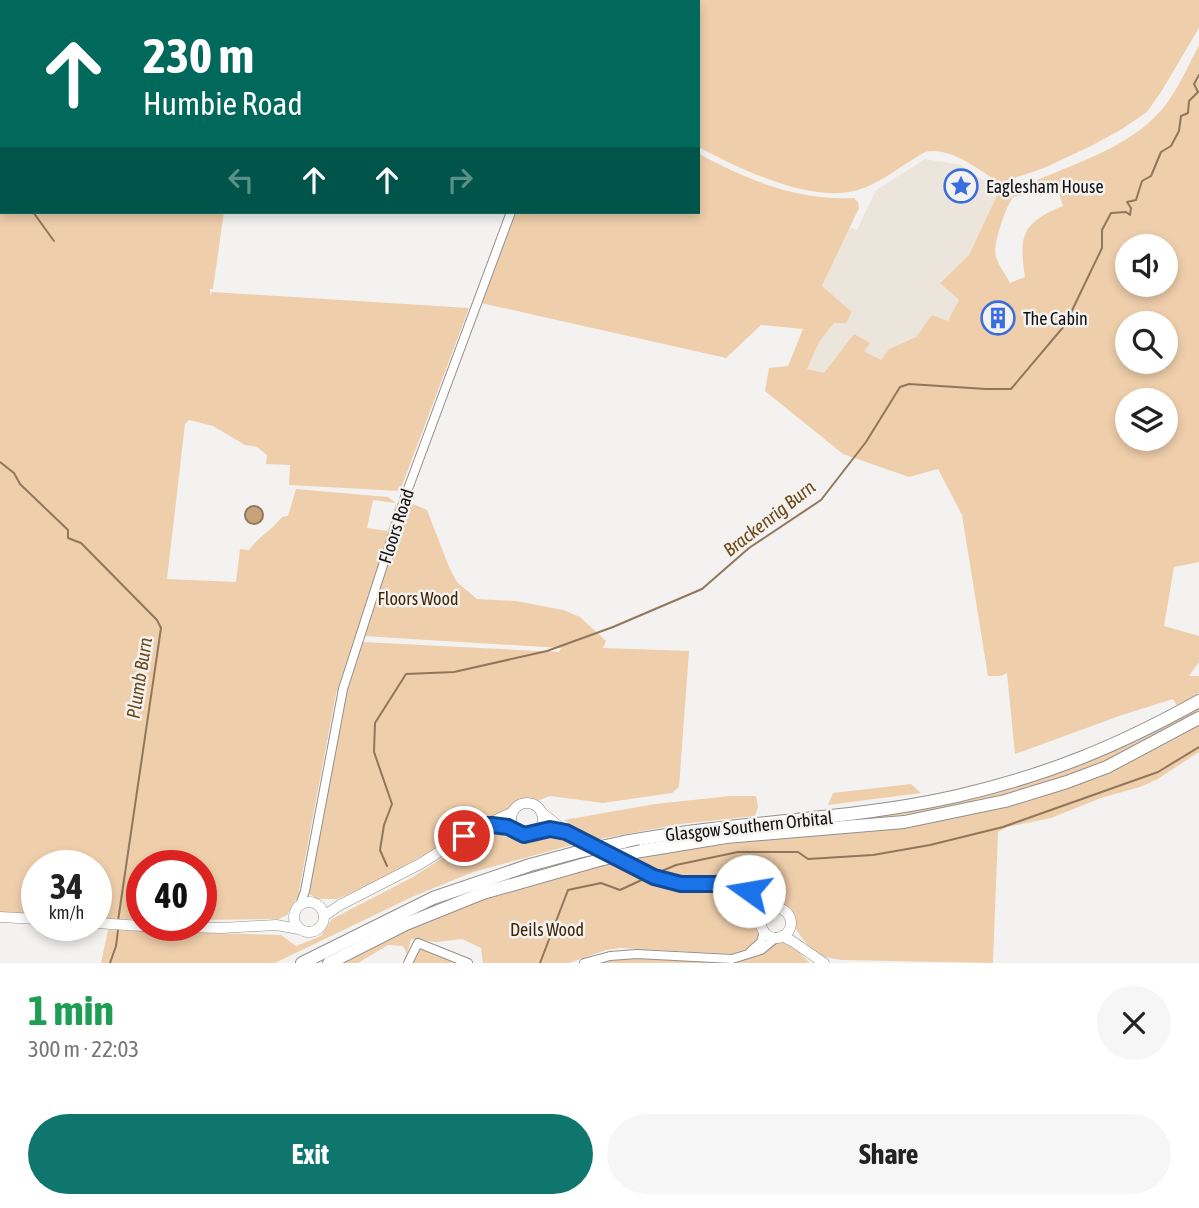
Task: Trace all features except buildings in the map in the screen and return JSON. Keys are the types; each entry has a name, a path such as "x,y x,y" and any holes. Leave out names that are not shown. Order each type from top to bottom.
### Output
{"highway":[{"name":"Glasgow Southern Orbital","path":"302,963 433,898 530,864 682,831 842,815 955,797 1057,769 1138,735 1199,701"},
{"name":"Glasgow Southern Orbital","path":"329,963 406,924 483,893 599,860 726,837 904,822 1006,801 1107,767 1199,718"}],"street":[{"name":"Floors Road","path":"305,906 305,891 343,689 405,497 510,214"},
{"path":"217,928 276,925 314,932 322,926 324,916 340,905 526,803 533,804 566,832 654,877 681,884 726,883 760,891 776,908 787,914 790,926 803,949"},
{"path":"513,812 511,822 516,831"},
{"path":"533,833 542,824 541,812"},
{"path":"486,825 499,825 524,835 550,829 566,832"},
{"path":"742,886 754,897 764,931 761,942 742,957"},
{"path":"276,925 305,906 340,905"},
{"path":"305,906 324,916"},
{"path":"299,929 294,921 305,906"},
{"path":"762,918 767,911 776,908"},
{"path":"0,918 21,919"},
{"path":"584,963 610,956 637,954 709,959 742,957 761,950 790,926"},
{"path":"764,931 769,936 792,940 824,963"},
{"path":"408,963 418,943 468,963"}],"shaded area":[{"path":"925,159 961,165 999,191 969,255 940,282 959,300 953,314 948,322 932,315 916,337 889,349 881,360 863,351 824,374 807,369 819,342 835,322 846,323 852,312 822,286 850,227 857,230 876,190"},
{"path":"254,506 260,509 263,515 260,521 254,524 248,521 245,515 248,509"}],"green space":[{"path":"700,0 1199,0 1199,28 1147,112 1091,146 1044,168 1000,183 954,156 944,152 925,152 880,181 864,188 845,193 823,193 779,183 700,148"},
{"path":"1199,45 1199,562 1174,567 1164,626 1199,636 1199,662 1189,676 1199,676 1199,693 1178,707 1173,699 1015,754 1007,673 988,676 962,515 938,469 909,477 843,454 765,391 769,368 788,366 803,329 761,325 726,358 481,303 514,214 700,214 700,154 773,187 813,196 854,198 858,202 859,208 822,286 852,312 846,323 834,323 819,342 807,369 824,373 854,334 870,343 864,351 881,360 889,349 916,337 932,315 948,321 959,300 940,283 969,255 999,191 1029,183 1028,194 1013,197 1010,202 996,244 997,260 1010,283 1025,277 1023,241 1026,232 1038,218 1063,206 1058,190 1038,190 1037,180 1125,140 1155,117 1167,103"},
{"path":"0,214 224,214 210,295 212,292 469,308 400,491 289,485 290,465 266,464 267,455 257,447 245,445 213,426 189,420 185,424 167,579 236,582 240,549 249,550 282,517 288,516 296,489 388,497 396,503 397,514 336,694 298,896 287,915 279,919 217,920 217,850 126,850 126,919 112,919 112,850 21,850 21,914 0,913","holes":["373,500 396,503 388,531 367,528"]},
{"name":"Floors Wood","path":"406,501 427,510 457,582 477,599 516,601 563,610 580,617 606,641 603,648 689,651 679,787 672,793 603,803 550,796 537,801 522,800 506,812 474,824 371,884 337,899 316,899 310,894 308,884 343,703 362,642 559,652 561,648 363,636"},
{"path":"1199,706 1199,712 1111,759 1015,793 882,818 625,849 623,847 1009,788"},
{"path":"1199,725 1199,752 1156,780 1051,818 1007,827 998,832 993,963 842,960 824,957 812,951 797,931 790,912 757,884 743,879 685,879 650,870 629,860 710,846 915,823 983,811 1037,795 1116,766 1150,752"},
{"path":"911,784 921,793 828,805 833,793"},
{"path":"756,796 758,807 755,816 681,824 594,840 564,820 655,804"},
{"path":"492,832 521,840 552,835 572,845 473,872 412,897 275,963 101,963 106,941 112,941 112,930 126,931 126,941 217,941 217,933 281,935 296,946 321,936 332,919 413,877 470,840"},
{"name":"Deils Wood","path":"618,862 653,880 737,888 749,898 756,910 760,939 749,948 733,954 620,948 569,963 483,963 481,948 462,939 436,942 411,939 407,954 403,946 388,945 358,963 336,963 424,922 530,882"},
{"path":"781,940 789,943 810,963 599,963 629,958 706,962 741,960 753,957"},
{"path":"425,947 461,963 412,963 419,948"}],"waterway":[{"name":"Brackenrig Burn","path":"387,866 380,850 384,825 392,804 374,752 375,723 406,674 454,672 547,651 613,627 702,589 749,548 821,500 866,442 900,387 909,384 1011,389 1065,325 1102,248 1102,230 1111,213 1126,212 1130,215 1131,208 1127,202 1136,200 1142,181 1151,176 1161,152 1171,146 1179,131 1181,116 1188,113 1189,101 1198,92 1194,84 1199,75"},
{"path":"34,214 54,241"},
{"name":"Plumb Burn","path":"0,462 14,473 20,484 68,530 68,538 81,543 157,620 161,628 118,921"},
{"path":"657,873 676,865 738,852 798,852 808,859 873,855 930,845 1003,827 1158,772 1199,747"},
{"path":"540,963 568,890 601,883 620,890 646,878"},
{"name":"Plumb Burn","path":"110,963 118,930"}],"place":[{"name":"Eaglesham House","path":"961,186"},
{"name":"The Cabin","path":"998,318"}],"route":[{"path":"464,836 486,825 508,827 524,835 555,828 654,877 681,884 734,884 749,891"}]}
